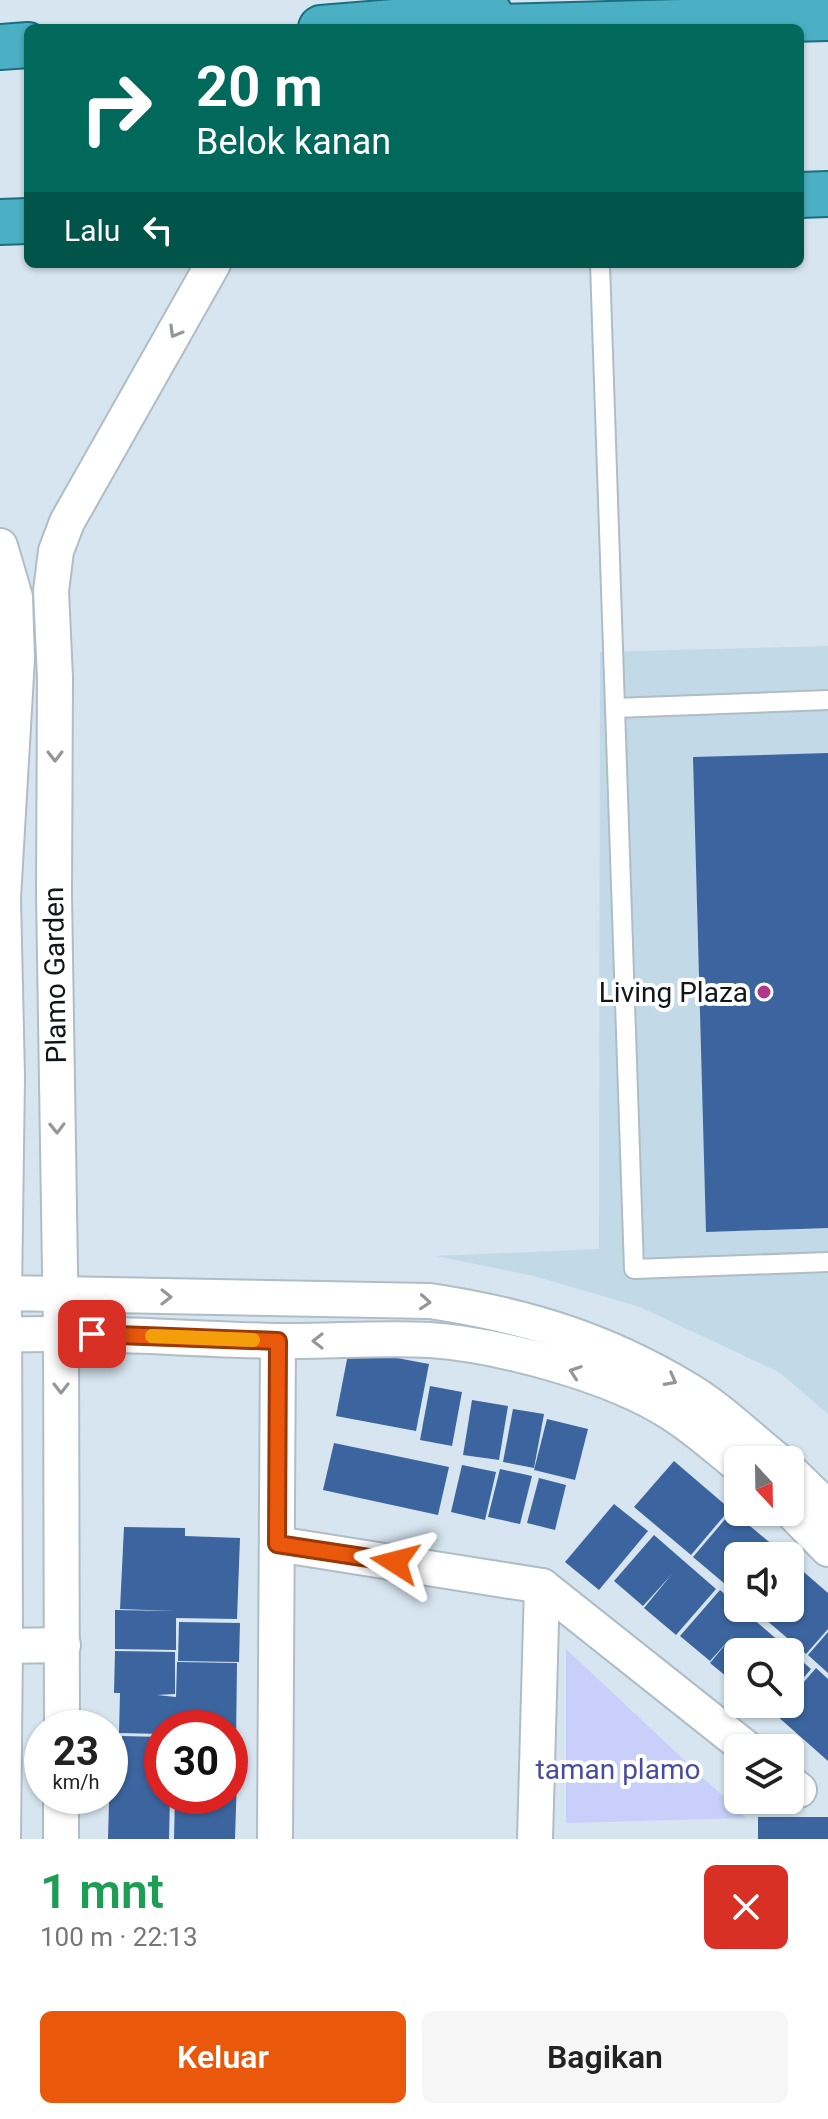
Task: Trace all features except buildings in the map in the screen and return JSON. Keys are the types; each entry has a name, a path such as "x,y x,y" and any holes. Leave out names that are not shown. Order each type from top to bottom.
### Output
{"highway":[{"path":"368,24 653,0"},
{"path":"608,24 828,18"},
{"path":"0,47 24,45"},
{"path":"804,195 828,194"},
{"path":"0,222 24,221"}],"street":[{"name":"Plamo Garden","path":"62,1710 61,1333 51,591 56,551 67,522 211,268"},
{"name":"Plamo Garden","path":"0,546 8,597 9,659 3,898 3,1839"},
{"path":"8,597 51,591"},
{"path":"9,659 54,656"},
{"path":"4,1078 57,1076"},
{"path":"4,1293 430,1301 490,1310 569,1332 676,1383 760,1446"},
{"path":"2,1335 61,1333 278,1341 427,1340 477,1345 556,1366 631,1391 671,1413 724,1454"},
{"path":"275,1839 278,1341"},
{"path":"804,1485 828,1508"},
{"path":"804,1524 828,1549"},
{"path":"277,1544 542,1586 728,1734"},
{"path":"535,1839 542,1586"},
{"path":"5,1646 63,1645"},
{"path":"61,1814 61,1839"}],"lane":[{"path":"600,268 634,1269 828,1262"},
{"path":"615,708 828,700"}],"shaded area":[{"path":"828,646 828,1414 779,1372 640,1307 534,1276 436,1256 599,1249 600,652"}],"green space":[{"name":"taman plamo","path":"566,1649 724,1797 724,1814 742,1814 746,1818 566,1823"}],"slow traffic":[{"path":"152,1336 253,1340"}],"place":[{"name":"Living Plaza","path":"764,992"}],"route":[{"path":"92,1334 278,1341 277,1544 395,1562"}]}
